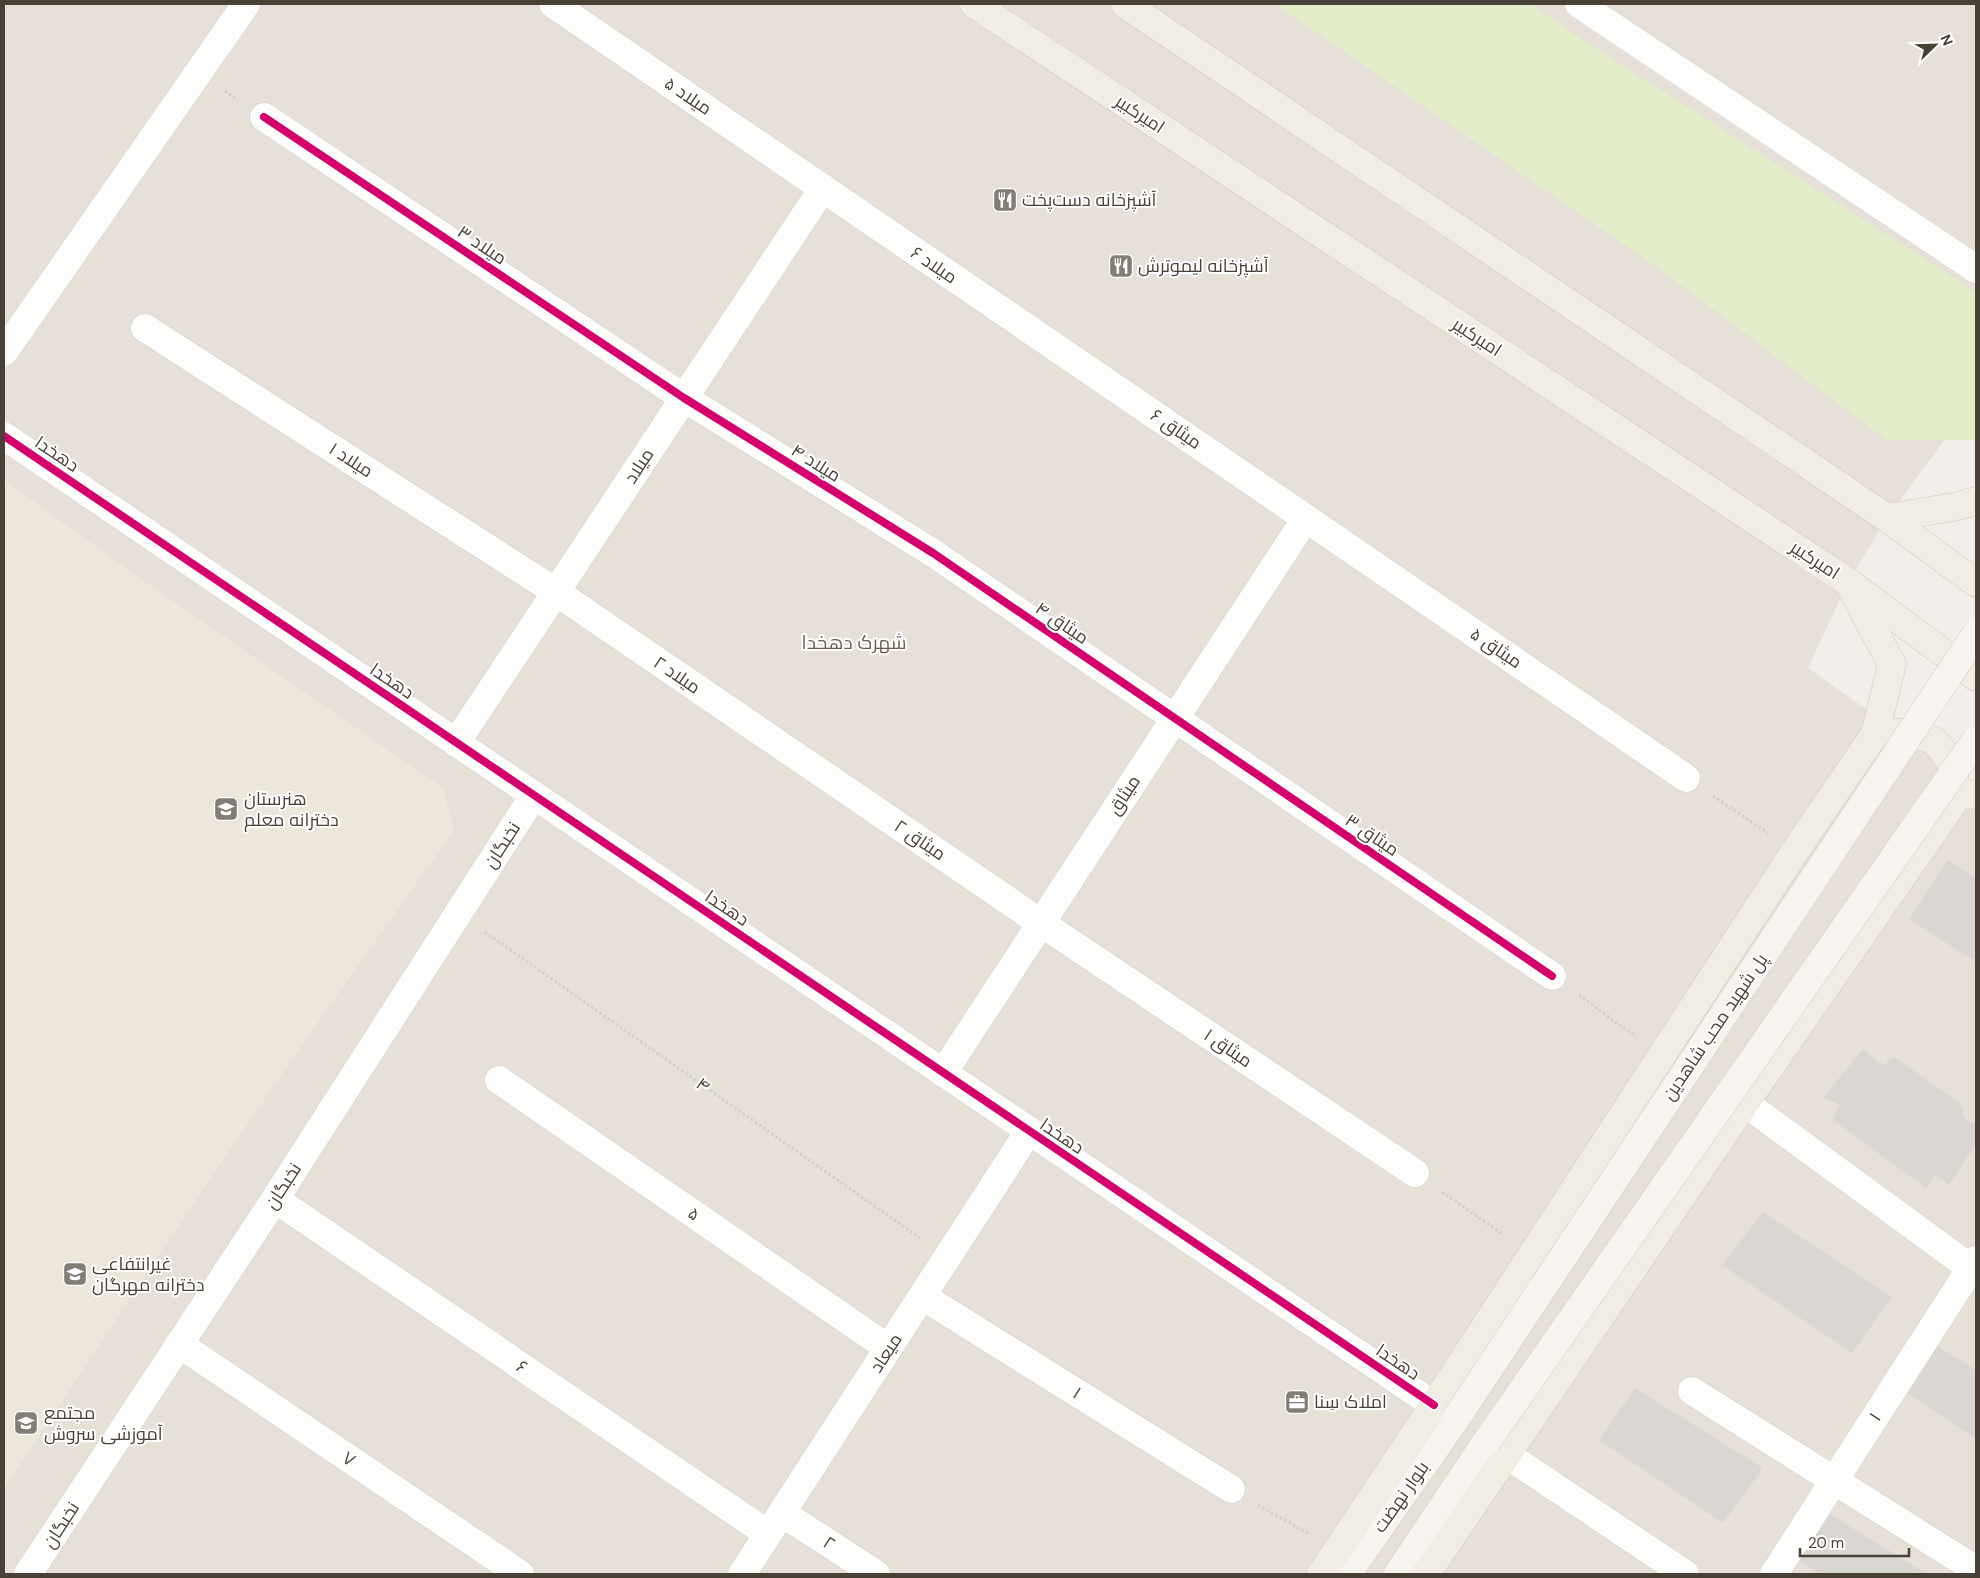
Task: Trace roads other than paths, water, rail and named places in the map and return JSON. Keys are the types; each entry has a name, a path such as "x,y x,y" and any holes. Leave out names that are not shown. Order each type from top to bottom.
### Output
{"main road":[{"name":"امیرکبیر","path":"974,4 1848,582 1976,677"},
{"path":"1125,4 1887,518 1976,583"},
{"path":"1887,518 1976,502"},
{"path":"1444,1412 1532,1255 1795,851 1875,734 1892,664 1848,582"},
{"name":"پل شهید محب شاهدین","path":"1444,1412 1976,634"},
{"path":"1398,1574 1497,1448 1967,795 1951,762 1935,741 1909,732 1875,734"},
{"path":"1426,1574 1497,1448 1976,740"},
{"name":"بلوار نهضت","path":"1342,1562 1444,1412"},
{"path":"1321,1574 1342,1562"}],"street":[{"path":"4,352 246,4"},
{"name":"میلاد ۵","path":"552,4 823,188"},
{"path":"1579,4 1976,269"},
{"name":"میلاد ۳","path":"264,117 684,398"},
{"name":"میلاد ۶","path":"823,188 1046,341"},
{"name":"میلاد","path":"456,743 823,188"},
{"name":"میلاد ۱","path":"145,328 556,592"},
{"name":"میثاق ۶","path":"1046,341 1306,518"},
{"name":"میلاد ۴","path":"684,398 933,553"},
{"name":"دهخدا","path":"4,436 1444,1412"},
{"name":"میثاق","path":"943,1073 1306,518"},
{"name":"میثاق ۵","path":"1306,518 1686,778"},
{"name":"میثاق ۴","path":"933,553 1175,718"},
{"name":"میلاد ۲","path":"556,592 798,757"},
{"name":"میثاق ۳","path":"1175,718 1552,976"},
{"name":"میثاق ۲","path":"798,757 1041,923"},
{"name":"نخبگان","path":"28,1574 275,1199 534,796"},
{"name":"میثاق ۱","path":"1041,923 1415,1173"},
{"name":"۵","path":"499,1080 888,1348"},
{"path":"1745,1103 1974,1266"},
{"name":"میعاد","path":"742,1574 1029,1131"},
{"name":"۶","path":"275,1199 775,1523"},
{"name":"۱","path":"1774,1574 1974,1266"},
{"name":"۱","path":"922,1296 1231,1489"},
{"name":"۷","path":"179,1344 520,1574"},
{"path":"1692,1391 1970,1566"},
{"path":"1497,1448 1685,1574"},
{"name":"۲","path":"775,1523 876,1574"}],"place":[{"name":"آشپزخانه دست‌پخت","path":"1005,200"},
{"name":"آشپزخانه لیموترش","path":"1121,266"},
{"name":"هنرستان دخترانه معلم","path":"226,809"},
{"name":"غیرانتفاعی دخترانه مهرگان","path":"75,1274"},
{"name":"املاک سِنا","path":"1297,1402"},
{"name":"مجتمع آموزشی سروش","path":"26,1423"}],"district":[{"name":"شهرک دهخدا","path":"854,642"}]}
